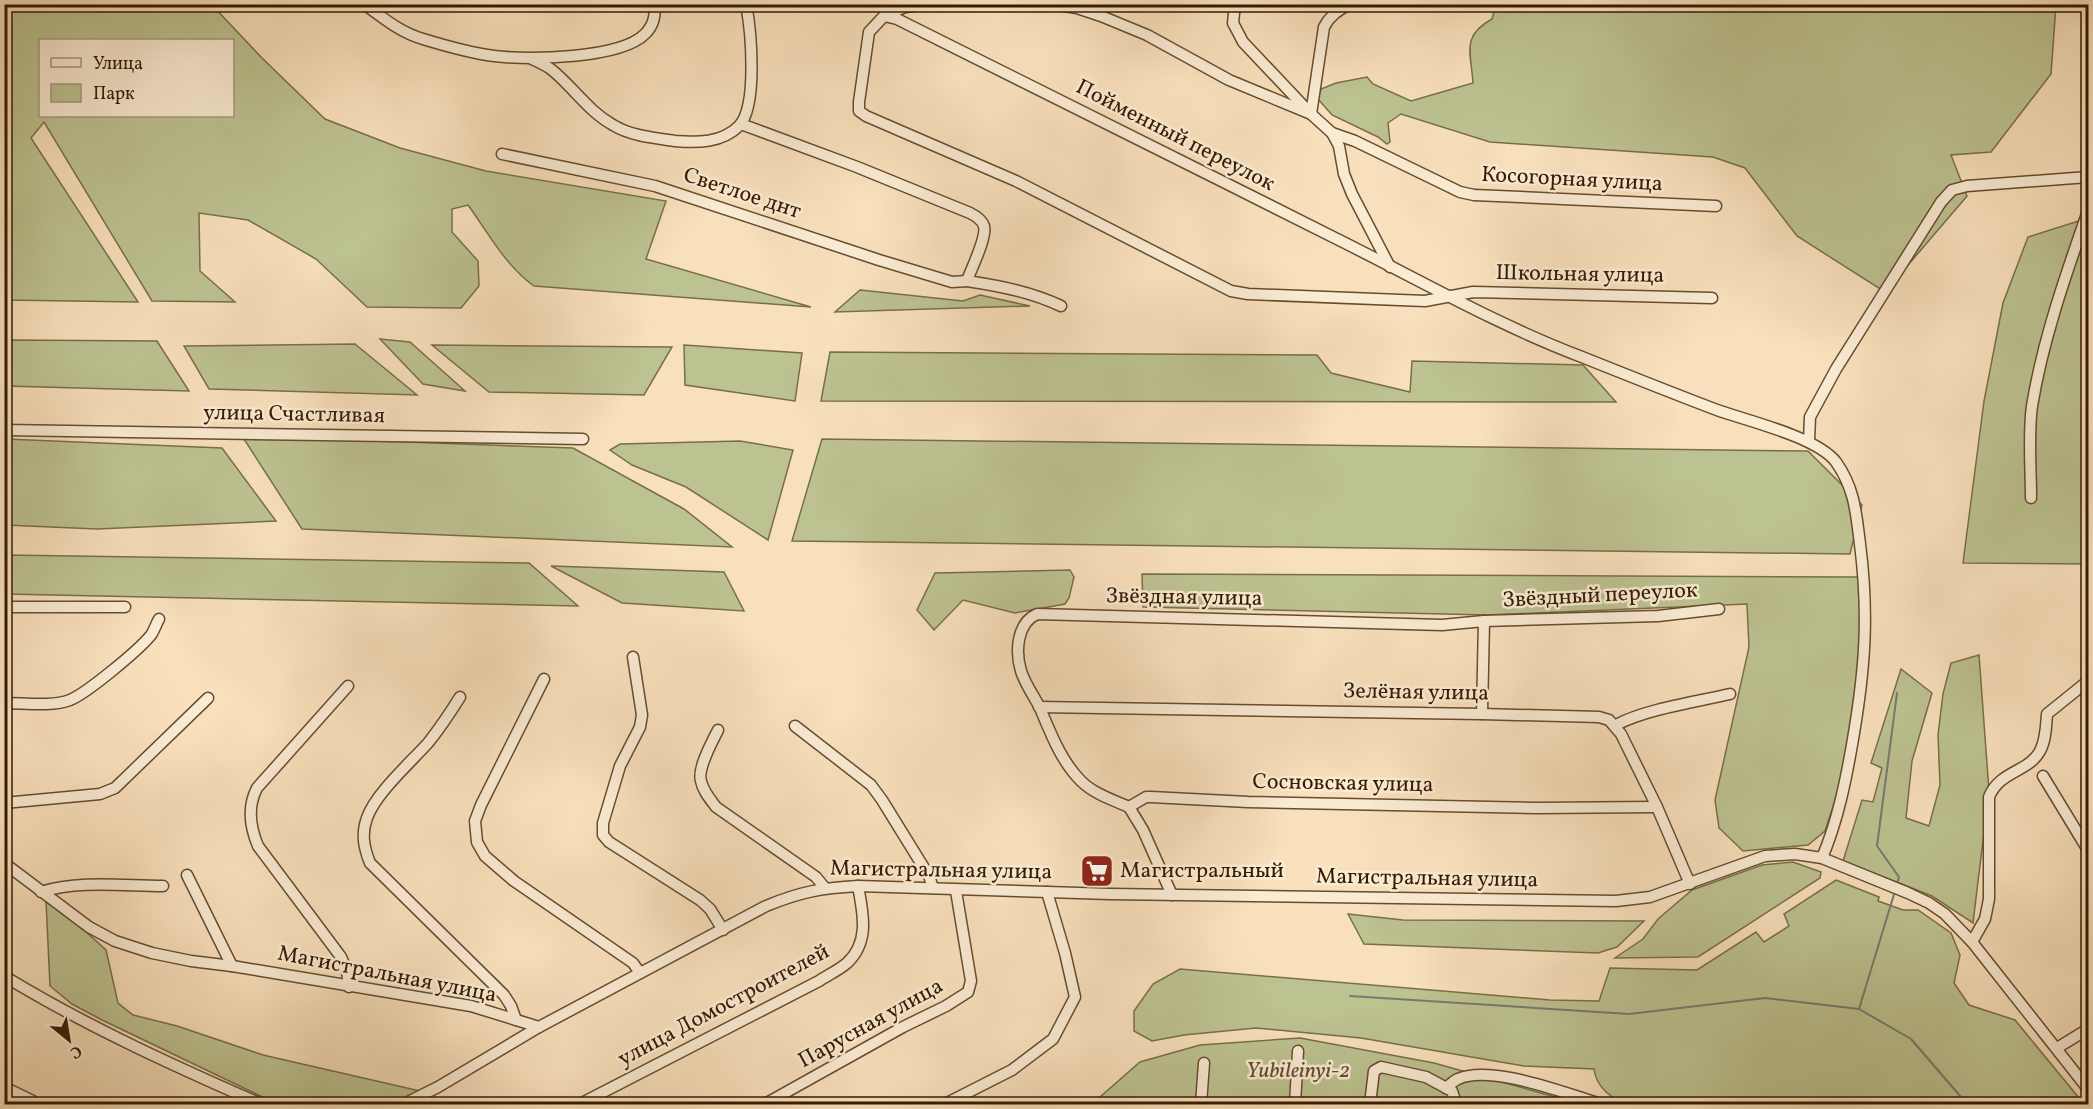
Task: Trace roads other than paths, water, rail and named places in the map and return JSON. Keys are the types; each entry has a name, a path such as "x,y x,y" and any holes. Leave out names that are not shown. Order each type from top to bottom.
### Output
{"street":[{"path":"364,4 404,33 422,39 493,56 532,59 601,51 633,42 646,33 651,26 654,20 655,4"},
{"path":"532,59 551,69 589,108 613,125 641,136 687,142 708,141 730,133 741,124 747,105 752,71 750,25 746,4"},
{"path":"884,16 904,7 927,4"},
{"path":"1053,4 1077,8 1147,35 1229,80 1311,114"},
{"path":"1235,4 1233,23 1243,42 1332,133 1339,146 1344,174 1352,194 1390,267"},
{"path":"1311,114 1324,27 1333,14 1351,4"},
{"name":"Пойменный переулок","path":"884,16 897,19 1473,310 1570,353 1717,410 1809,441 1833,458 1854,496 1865,585 1866,618 1863,679 1846,778 1832,834 1822,858"},
{"name":"Школьная улица","path":"884,16 869,32 859,111 1016,181 1231,291 1248,294 1425,301 1473,292 1712,298"},
{"path":"741,124 857,167 978,217 985,233 967,282"},
{"name":"Косогорная улица","path":"1332,133 1355,141 1460,192 1473,195 1716,206"},
{"name":"Светлое днт","path":"501,154 655,186 952,282 993,285 1038,295 1061,306"},
{"path":"1809,441 1810,417 1836,369 1941,202 1952,190 1967,186 2088,177"},
{"path":"2031,498 2032,408 2043,350 2088,211"},
{"name":"улица Счастливая","path":"4,430 583,439"},
{"path":"4,607 125,607"},
{"name":"Звёздный переулок","path":"1484,621 1647,617 1719,609"},
{"name":"Звёздная улица","path":"1129,807 1095,792 1081,781 1068,766 1053,740 1021,670 1019,642 1025,622 1037,614 1442,625 1484,621"},
{"path":"4,703 59,702 70,700 84,693 151,635 159,619"},
{"path":"1482,714 1484,621"},
{"path":"633,657 642,716 640,727 620,766 603,823 603,835 609,842 700,900 710,909 723,930"},
{"path":"543,679 480,805 475,821 477,842 485,856 514,881 633,963 640,973"},
{"path":"1972,942 1985,919 1989,898 1989,797 1994,786 2029,763 2039,753 2044,741 2047,714 2088,681"},
{"path":"348,686 257,788 251,800 250,810 253,834 258,846 341,957 347,971 349,987"},
{"path":"1690,884 1657,807 1616,725 1666,709 1730,694"},
{"path":"460,697 444,722 380,797 367,816 363,833 364,849 370,863 504,996 512,1006 516,1020"},
{"path":"4,803 100,794 115,788 208,698"},
{"name":"Зелёная улица","path":"1039,707 1599,717 1616,725"},
{"path":"795,726 871,785 928,876 933,888"},
{"path":"718,730 699,779 705,792 716,807 816,877 825,888"},
{"path":"2043,776 2088,850"},
{"name":"Сосновская улица","path":"1129,807 1146,797 1248,802 1536,808 1657,807"},
{"path":"1129,807 1143,830 1172,895"},
{"name":"Магистральная улица","path":"4,863 89,927 115,941 152,953 471,1006 539,1027 766,906 795,894 825,888 858,886 933,888 956,891 1616,902 1650,897 1765,856 1795,854 1822,858 1908,893 1945,914 1972,942 2088,1089"},
{"path":"187,875 232,966"},
{"path":"41,892 53,888 163,886"},
{"name":"улица Домостроителей","path":"580,1104 819,981 847,962 856,950 864,931 864,916 858,886"},
{"name":"Парусная улица","path":"765,1104 968,992 971,981 956,891"},
{"path":"945,1104 1012,1070 1053,1039 1075,997 1065,952 1047,892"},
{"path":"4,976 51,1005 123,1041 261,1104"},
{"path":"404,1104 438,1087 539,1027"},
{"path":"2057,1048 2088,1029"},
{"path":"1295,1104 1298,1051"},
{"path":"1201,1104 1204,1063"},
{"path":"1370,1104 1374,1071 1381,1067 1426,1077 1452,1091 1453,1104"},
{"path":"1446,1088 1457,1080 1487,1075 1517,1079 1601,1104"},
{"path":"4,1087 37,1104"}],"waterway":[{"path":"1896,886 1899,877 1877,846 1897,693"},
{"path":"1895,891 1859,1009 1911,1039 1967,1104"},
{"path":"1350,996 1629,1014 1765,998 1859,1009"}],"place":[{"name":"Магистральный","path":"1097,871"}],"park label":[{"name":"Yubileinyi-2","path":"1298,1071"}]}
